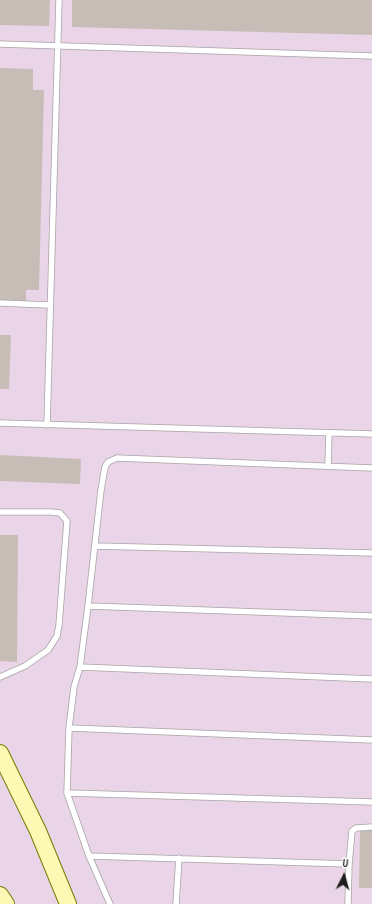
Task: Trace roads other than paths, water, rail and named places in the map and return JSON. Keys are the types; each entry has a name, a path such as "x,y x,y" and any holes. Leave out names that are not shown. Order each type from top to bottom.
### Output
{"street":[{"path":"0,753 38,831 68,904"},
{"path":"0,894 6,904"}],"lane":[{"path":"47,425 59,0"},
{"path":"0,44 372,56"},
{"path":"0,304 50,305"},
{"path":"0,423 372,434"},
{"path":"328,466 329,433"},
{"path":"110,904 89,856 67,793 69,728 74,687 80,667 105,467 108,462 117,458 372,468"},
{"path":"0,512 60,513 67,521 57,636 48,650 25,666 0,678"},
{"path":"95,546 372,553"},
{"path":"88,606 372,616"},
{"path":"80,667 372,679"},
{"path":"69,728 372,740"},
{"path":"67,793 372,802"},
{"path":"348,904 352,831 356,828 372,828"},
{"path":"89,856 349,864"},
{"path":"176,904 179,858"}]}
